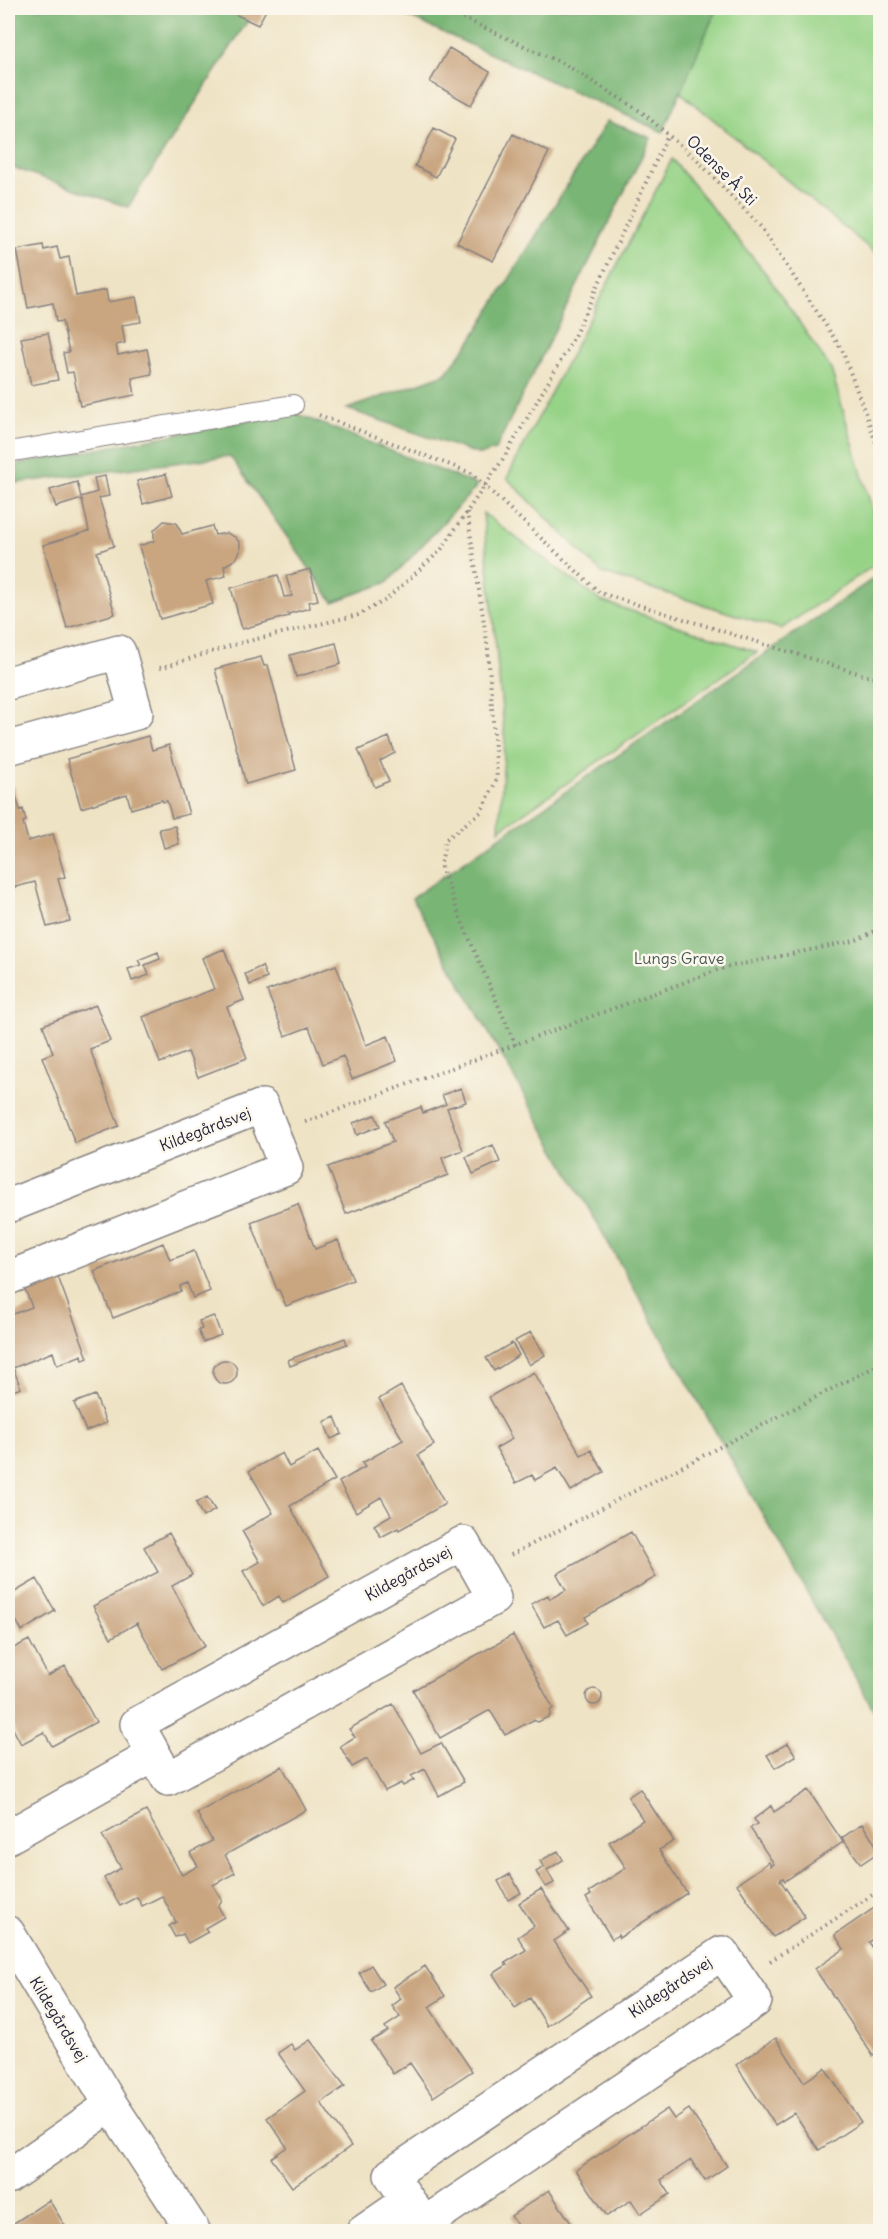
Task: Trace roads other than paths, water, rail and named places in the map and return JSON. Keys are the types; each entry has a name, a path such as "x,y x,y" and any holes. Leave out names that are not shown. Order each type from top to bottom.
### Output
{"street":[{"path":"8,683 119,652 136,712 8,748"},
{"name":"Kildegårdsvej","path":"8,1206 262,1106 286,1168 8,1278"},
{"name":"Kildegårdsvej","path":"463,1543 494,1598 168,1779 154,1755 137,1724 463,1543"},
{"path":"8,1837 154,1755"},
{"name":"Kildegårdsvej","path":"8,1933 111,2105 194,2232"},
{"name":"Kildegårdsvej","path":"722,1953 755,2001 424,2224 408,2201 391,2175 722,1953"},
{"path":"8,2176 111,2105"},
{"path":"363,2232 408,2201"}],"lane":[{"path":"8,452 293,405"}],"park label":[{"name":"Lungs Grave","path":"679,958"}]}
